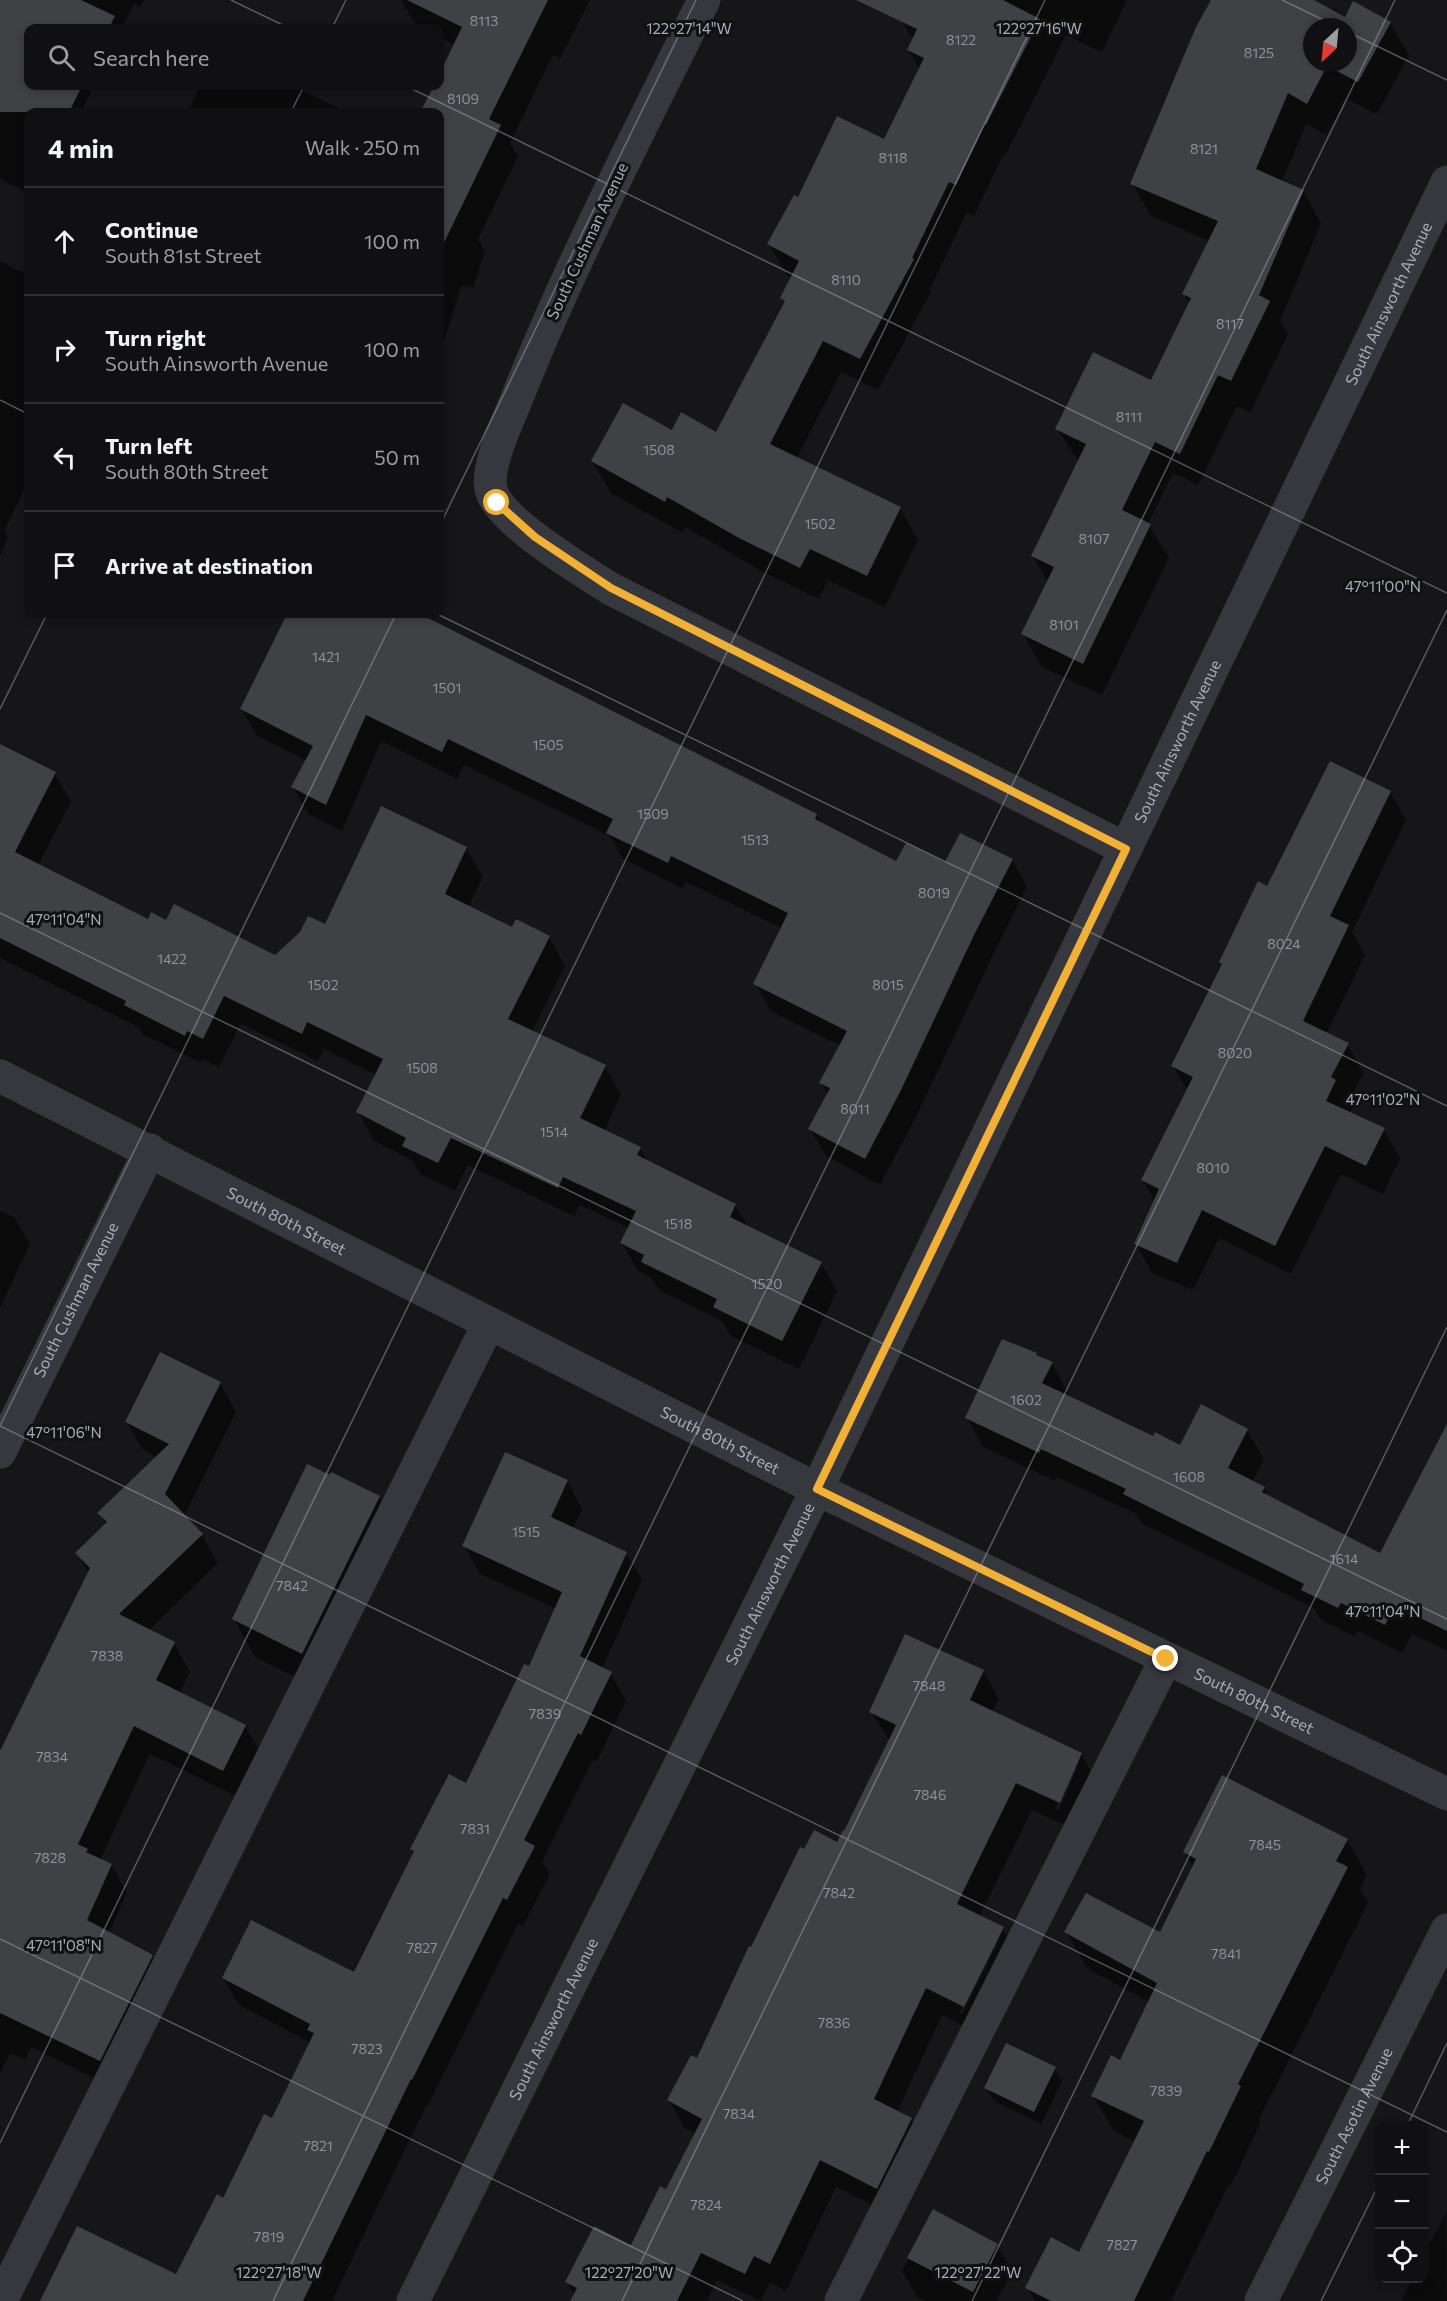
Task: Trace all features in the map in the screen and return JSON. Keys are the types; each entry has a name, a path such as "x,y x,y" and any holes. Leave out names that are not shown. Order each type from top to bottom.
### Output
{"street":[{"name":"South Cushman Avenue","path":"704,0 567,280 508,418 491,474 491,489 497,503 535,537 611,588 1126,849"},
{"name":"South Ainsworth Avenue","path":"413,2301 817,1489 1447,182"},
{"name":"South 80th Street","path":"0,1076 817,1489 1447,1794"},
{"name":"South Cushman Avenue","path":"0,1452 150,1150"},
{"path":"1,2301 489,1323"},
{"path":"841,2301 1166,1659"},
{"name":"South Asotin Avenue","path":"1261,2301 1447,1930"}],"building":[{"path":"0,0 81,0 115,16 111,24 24,24 24,90 80,90 71,108 24,108 24,112 0,112"},
{"path":"407,0 548,0 489,119 501,125 444,243 444,108 422,108 432,90 444,90 444,65 462,27"},
{"path":"856,0 1003,0 1040,19 956,185 949,182 912,258 914,259 860,359 823,341 770,444 901,507 867,576 810,549 800,568 739,538 667,497 665,502 591,461 623,403 672,430 681,412 716,432 785,301 780,298 799,261 767,244 794,195 798,197 837,116 884,139 924,58 907,50 917,29"},
{"path":"1211,0 1314,0 1345,17 1353,1 1391,22 1358,82 1339,72 1357,72 1357,18 1303,18 1303,72 1324,72 1307,104 1288,93 1256,169 1304,190 1259,295 1270,301 1231,381 1218,375 1180,454 1155,442 1122,510 1151,524 1083,664 1021,634 1054,567 1031,556 1086,444 1055,429 1093,352 1151,380 1191,298 1182,294 1218,221 1130,184 1196,27"},
{"path":"285,618 428,618 817,814 815,819 896,861 906,843 945,862 960,833 1013,859 865,1159 808,1129 830,1088 819,1083 847,1031 753,984 788,913 671,856 668,863 606,833 613,819 448,739 442,752 366,715 326,805 291,787 313,746 240,709"},
{"path":"0,744 56,772 15,852 148,919 151,912 166,920 174,904 275,955 300,932 308,916 325,924 381,806 467,847 445,894 512,927 516,919 550,936 508,1019 606,1065 580,1118 641,1147 637,1155 736,1204 730,1217 822,1262 782,1341 713,1307 717,1299 641,1262 644,1255 620,1243 636,1211 563,1177 558,1188 451,1138 438,1163 402,1146 406,1138 356,1112 383,1059 307,1022 302,1034 224,996 203,1039 187,1031 185,1036 124,1005 126,1001 0,938"},
{"path":"1330,761 1391,791 1330,916 1349,925 1303,1021 1349,1043 1331,1077 1336,1080 1326,1101 1385,1128 1366,1166 1325,1146 1275,1246 1202,1210 1177,1263 1134,1244 1159,1189 1141,1180 1193,1077 1171,1066 1222,964 1219,962 1258,881 1267,886"},
{"path":"1002,1339 1053,1362 1042,1383 1153,1436 1155,1432 1180,1445 1201,1404 1248,1429 1228,1468 1265,1487 1262,1492 1380,1553 1447,1424 1447,1631 1395,1606 1385,1625 1341,1603 1338,1608 1301,1590 1304,1584 1123,1494 1126,1489 1041,1449 1039,1453 965,1418"},
{"path":"160,1352 221,1382 165,1494 203,1534 119,1614 175,1642 156,1680 246,1725 223,1771 134,1726 78,1844 88,1849 86,1852 112,1864 87,1920 153,1955 100,2061 0,2013 0,1751 90,1568 75,1553 107,1522 97,1513 169,1444 125,1422"},
{"path":"505,1452 568,1480 551,1517 627,1552 580,1656 612,1672 581,1735 578,1733 524,1840 535,1846 507,1900 503,1898 411,2079 303,2301 40,2301 77,2226 176,2274 217,2194 223,2198 264,2114 272,2118 314,2033 307,2030 310,2024 222,1978 251,1920 354,1972 414,1851 410,1849 449,1774 466,1783 524,1664 529,1666 562,1592 462,1546"},
{"path":"307,1464 330,1475 331,1472 380,1496 302,1654 232,1619"},
{"path":"905,1634 984,1670 970,1700 1082,1753 1060,1803 1016,1783 957,1904 1004,1927 964,2007 926,1988 874,2099 912,2118 877,2189 820,2160 770,2264 754,2256 745,2274 701,2253 677,2301 570,2301 577,2288 565,2282 594,2226 631,2245 660,2186 666,2189 702,2119 667,2100 691,2055 697,2058 749,1946 751,1947 800,1847 804,1849 814,1830 837,1842 844,1831 896,1725 869,1712"},
{"path":"1222,1775 1348,1839 1336,1861 1348,1867 1238,2084 1241,2086 1134,2301 1051,2301 1025,2288 1051,2237 1079,2252 1144,2121 1091,2096 1111,2055 1120,2060 1157,1983 1064,1932 1086,1893 1160,1932 1196,1859 1183,1852"},
{"path":"1006,2043 1056,2067 1034,2112 984,2088"},
{"path":"933,2209 998,2244 973,2292 907,2258"}],"route":[{"path":"497,503 535,537 611,588 1126,849 817,1489 1166,1659"}]}
